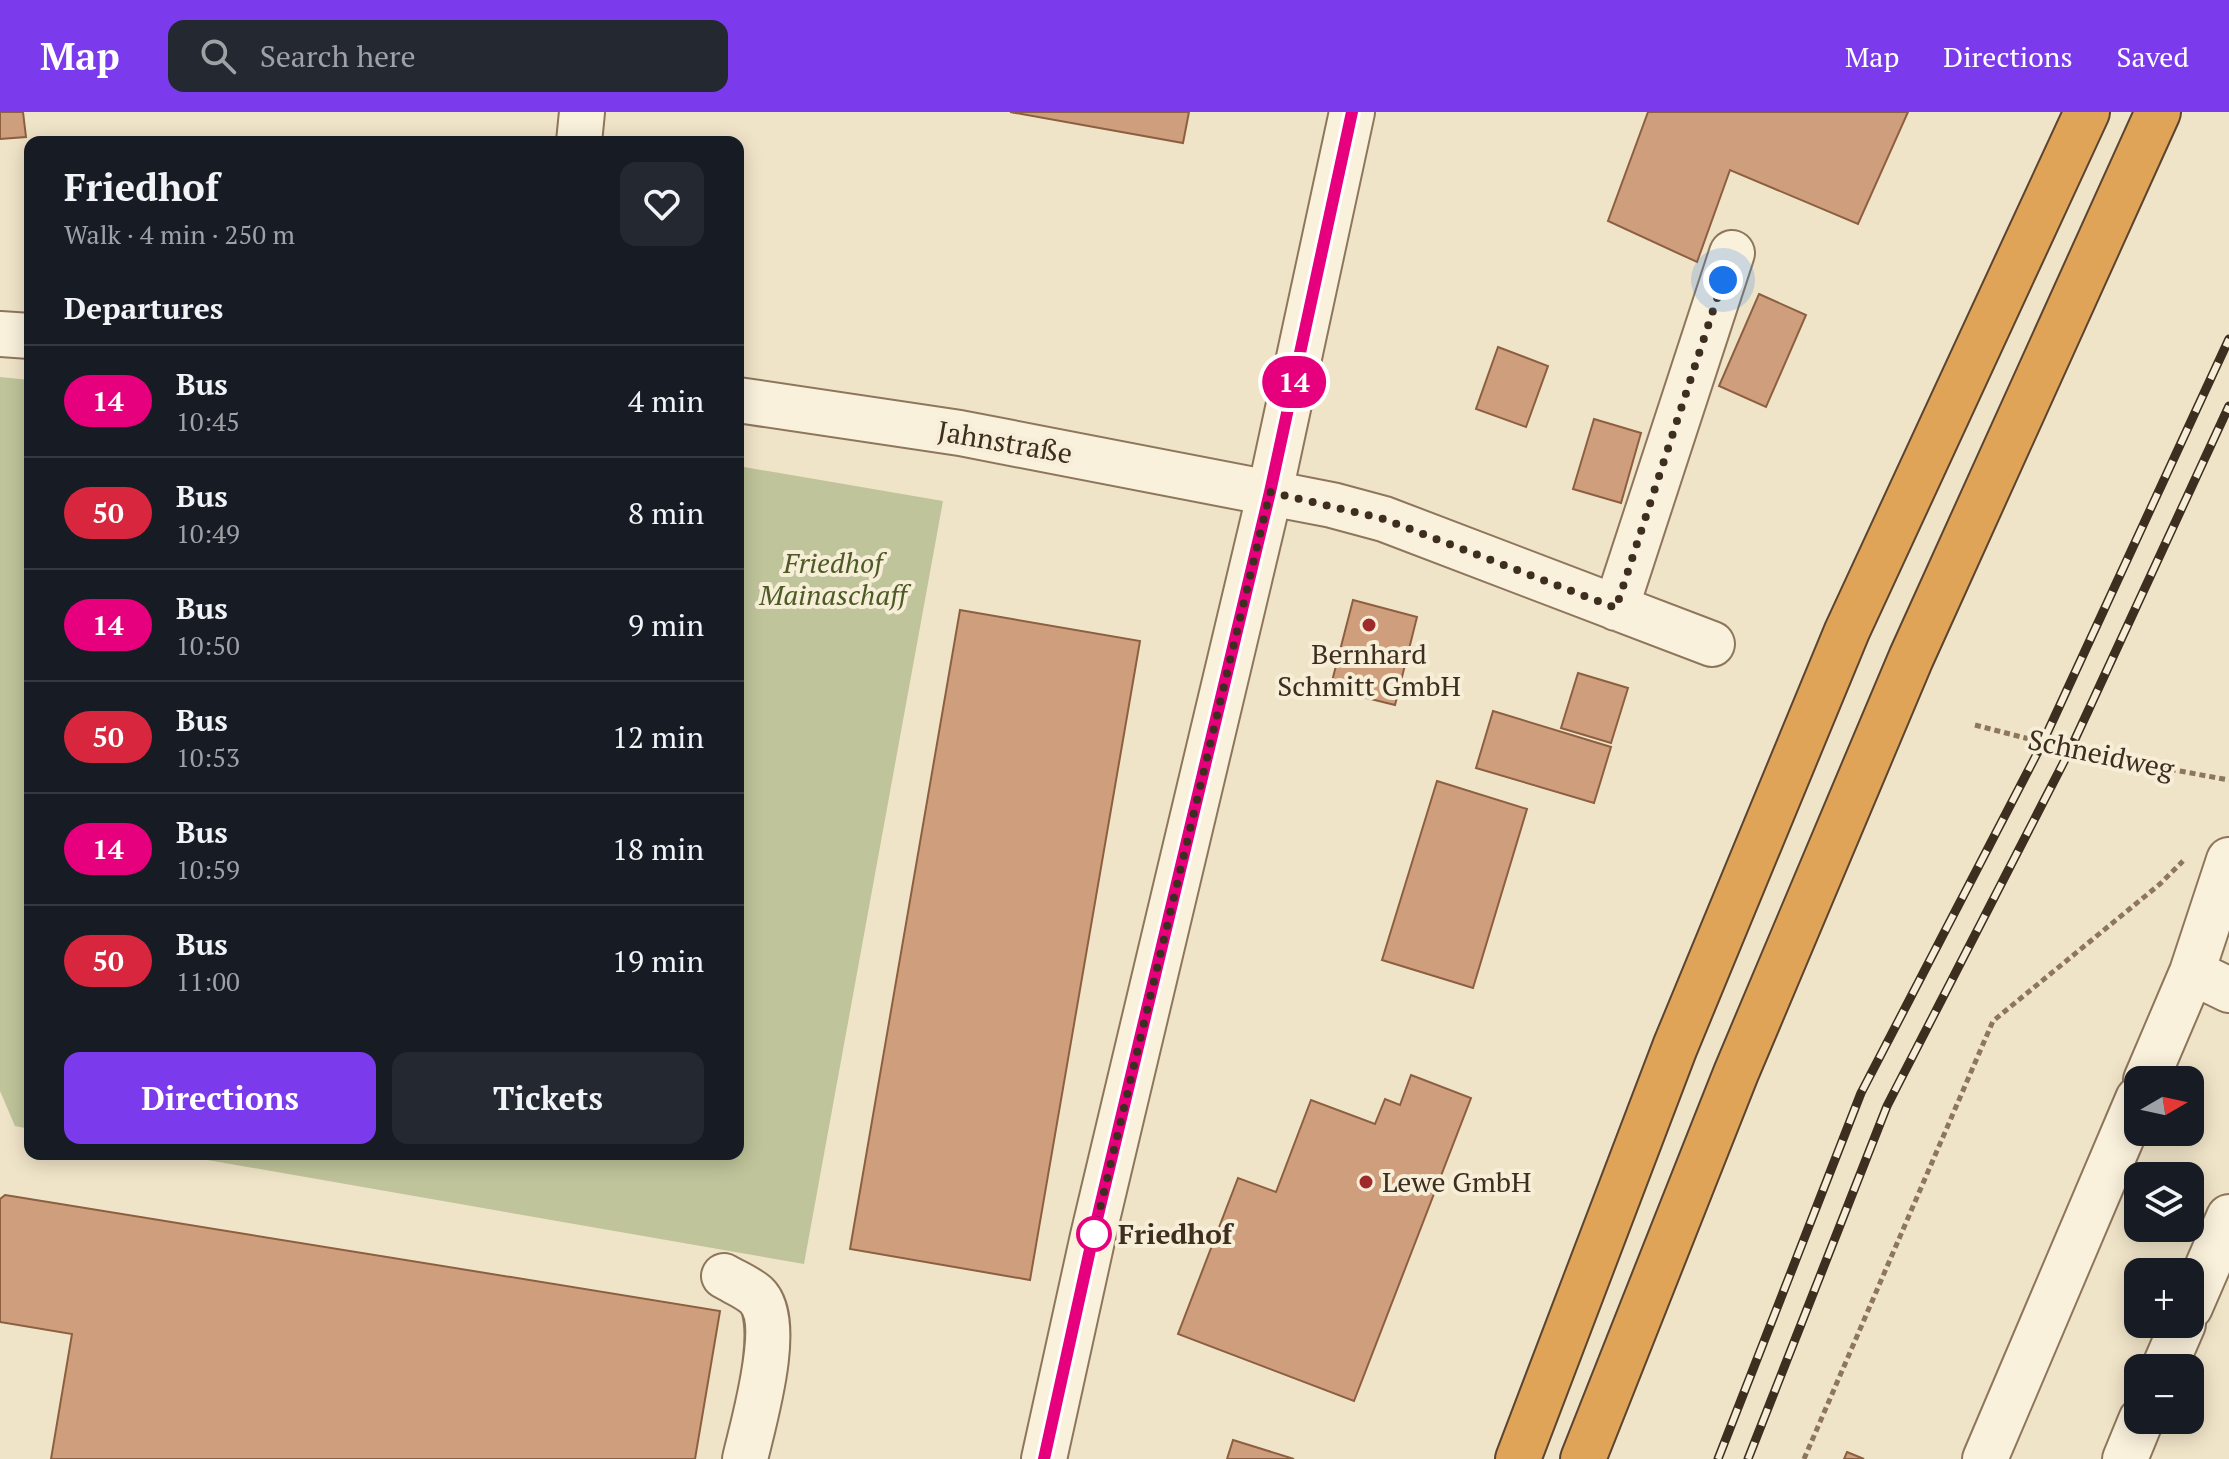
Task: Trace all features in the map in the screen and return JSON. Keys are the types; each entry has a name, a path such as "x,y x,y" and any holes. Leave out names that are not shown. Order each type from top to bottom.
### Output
{"highway":[{"path":"1518,1459 1675,1047 1847,631 2087,112"},
{"path":"1583,1459 1736,1073 1911,658 2158,112"}],"street":[{"path":"580,136 582,112"},
{"path":"1044,1459 1097,1220 1270,492 1352,112"},
{"path":"1616,608 1732,253"},
{"path":"0,334 24,336"},
{"name":"Jahnstraße","path":"744,401 960,433 1270,492"},
{"path":"1270,492 1384,519 1712,644"},
{"path":"2155,1066 2210,981 2210,857"},
{"path":"1985,1459 2124,1132"},
{"path":"2204,1275 2229,1217"},
{"path":"724,1276 758,1296 768,1320 768,1352 745,1459"},
{"path":"2125,1459 2135,1434"}],"path":[{"name":"Schneidweg","path":"1975,725 2087,754 2229,780"},
{"path":"1804,1459 1993,1021 2160,884 2210,857"}],"green space":[{"path":"0,377 24,379 24,1128 15,1126 0,1091"},
{"name":"Friedhof Mainaschaff","path":"744,467 943,501 804,1264 207,1160 744,1160"}],"building":[{"path":"0,112 23,112 26,136 0,139"},
{"path":"1010,112 1189,112 1183,143"},
{"path":"1648,112 1908,112 1858,224 1730,170 1697,262 1608,221"},
{"path":"1759,294 1806,315 1766,407 1719,386"},
{"path":"1498,347 1548,366 1526,427 1476,409"},
{"path":"1594,419 1641,433 1621,503 1573,489"},
{"path":"1353,600 1417,617 1395,705 1330,689"},
{"path":"960,610 1140,641 1030,1280 850,1249"},
{"path":"1578,673 1628,688 1611,743 1561,728"},
{"path":"1493,711 1611,747 1594,803 1476,768"},
{"path":"1437,781 1527,809 1473,988 1382,960"},
{"path":"1411,1075 1471,1098 1354,1401 1178,1334 1238,1178 1276,1192 1311,1100 1375,1124 1385,1099 1400,1105"},
{"path":"5,1195 720,1311 695,1459 51,1459 72,1334 0,1322 0,1199"},
{"path":"1233,1440 1294,1459 1227,1459"},
{"path":"1847,1452 1864,1459 1844,1459"}],"railway":[{"path":"1718,1459 1861,1093 2042,744 2229,339"},
{"path":"1748,1459 1887,1106 2070,750 2229,406"}],"bus line":[{"name":"14","path":"1044,1459 1093,1236 1270,492 1352,112"}],"place":[{"name":"Bernhard Schmitt GmbH","path":"1369,625"},
{"name":"Lewe GmbH","path":"1366,1182"},
{"name":"Friedhof","path":"1094,1234"}],"route":[{"path":"1094,1234 1270,492 1384,519 1616,608 1723,280"}]}
